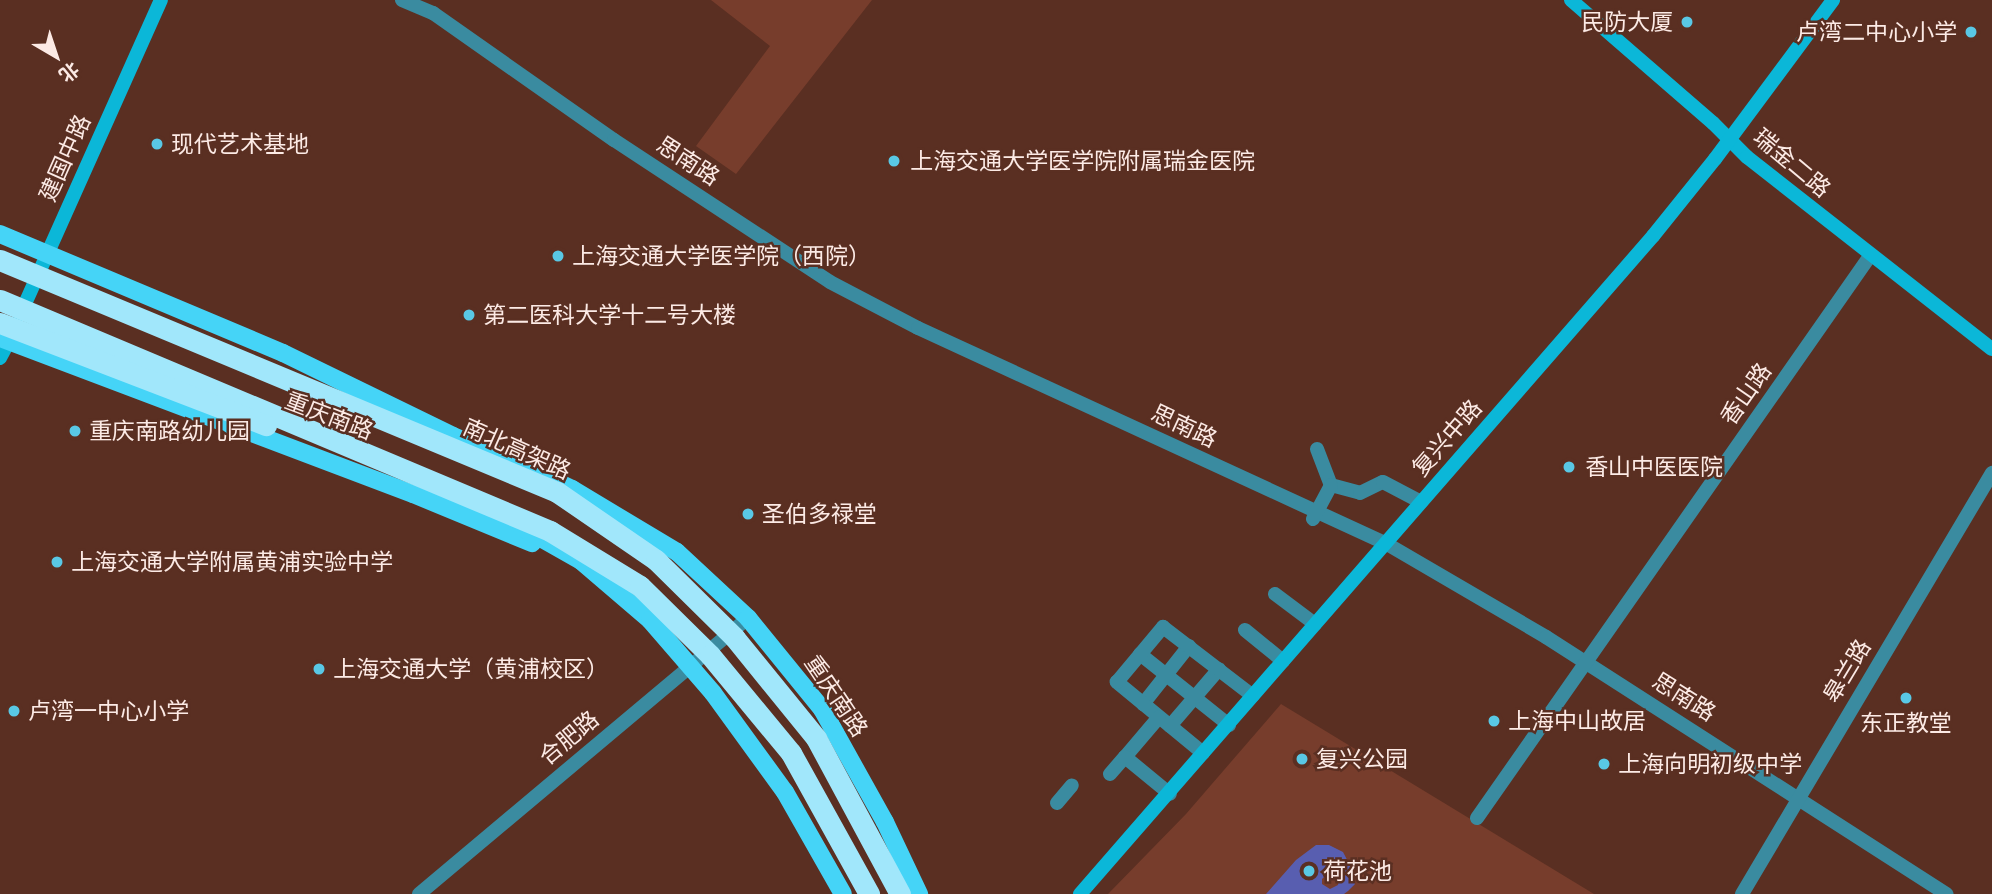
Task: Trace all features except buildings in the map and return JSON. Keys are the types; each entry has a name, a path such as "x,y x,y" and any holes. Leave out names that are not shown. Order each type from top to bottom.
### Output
{"highway":[{"path":"0,246 239,345 276,364 317,391"},
{"name":"南北高架路","path":"0,258 557,492 656,560 734,637 816,738 900,894"},
{"path":"0,300 550,531 640,586 710,655 790,753 869,894"},
{"path":"7,331 257,422 378,458"}],"main road":[{"name":"建国中路","path":"0,358 7,331 27,297 161,0"},
{"name":"瑞金二路","path":"1571,0 1747,158 1992,349"},
{"name":"复兴中路","path":"1080,894 1170,794 1653,236 1833,0"},
{"name":"重庆南路","path":"0,234 283,353 453,436 572,489 677,552 748,618 822,709 885,822 919,894"},
{"name":"重庆南路","path":"0,258 401,419 453,436"},
{"name":"重庆南路","path":"0,314 7,331 522,539 624,597 650,620 690,667 785,792 843,894"}],"street":[{"name":"思南路","path":"402,0 433,13 614,140 830,282 918,328 1315,516 1387,544 1587,663 1947,894"},
{"name":"香山路","path":"1477,818 1870,256"},
{"path":"1315,516 1331,485 1317,449"},
{"name":"皋兰路","path":"1742,894 1992,473"},
{"path":"1331,485 1360,493 1383,482 1421,502"},
{"path":"1275,594 1315,624"},
{"name":"合肥路","path":"419,894 748,618"},
{"path":"1203,753 1117,682 1163,627 1253,696"},
{"path":"1245,631 1283,662"},
{"path":"1143,704 1189,646"},
{"path":"1140,654 1228,725"},
{"path":"1110,774 1165,722 1195,698 1219,669"},
{"path":"1125,758 1170,794"},
{"path":"1057,803 1072,785"}],"shaded area":[{"path":"711,0 872,0 736,174 696,146 770,46"},
{"name":"复兴公园","path":"1281,704 1594,894 1108,894 1186,814"}],"water":[{"name":"荷花池","path":"1316,845 1329,845 1343,852 1354,873 1355,884 1344,894 1266,894 1296,860","holes":["1332,869 1339,873 1338,885 1330,889 1322,884 1322,879"]}],"place":[{"name":"民防大厦","path":"1687,22"},
{"name":"卢湾二中心小学","path":"1971,32"},
{"name":"现代艺术基地","path":"157,144"},
{"name":"上海交通大学医学院附属瑞金医院","path":"894,161"},
{"name":"上海交通大学医学院（西院）","path":"558,256"},
{"name":"第二医科大学十二号大楼","path":"469,315"},
{"name":"重庆南路幼儿园","path":"75,431"},
{"name":"香山中医医院","path":"1569,467"},
{"name":"圣伯多禄堂","path":"748,514"},
{"name":"上海交通大学附属黄浦实验中学","path":"57,562"},
{"name":"上海交通大学（黄浦校区）","path":"319,669"},
{"name":"东正教堂","path":"1906,698"},
{"name":"卢湾一中心小学","path":"14,711"},
{"name":"上海中山故居","path":"1494,721"},
{"name":"复兴公园","path":"1302,759"},
{"name":"上海向明初级中学","path":"1604,764"},
{"name":"荷花池","path":"1309,871"}]}
